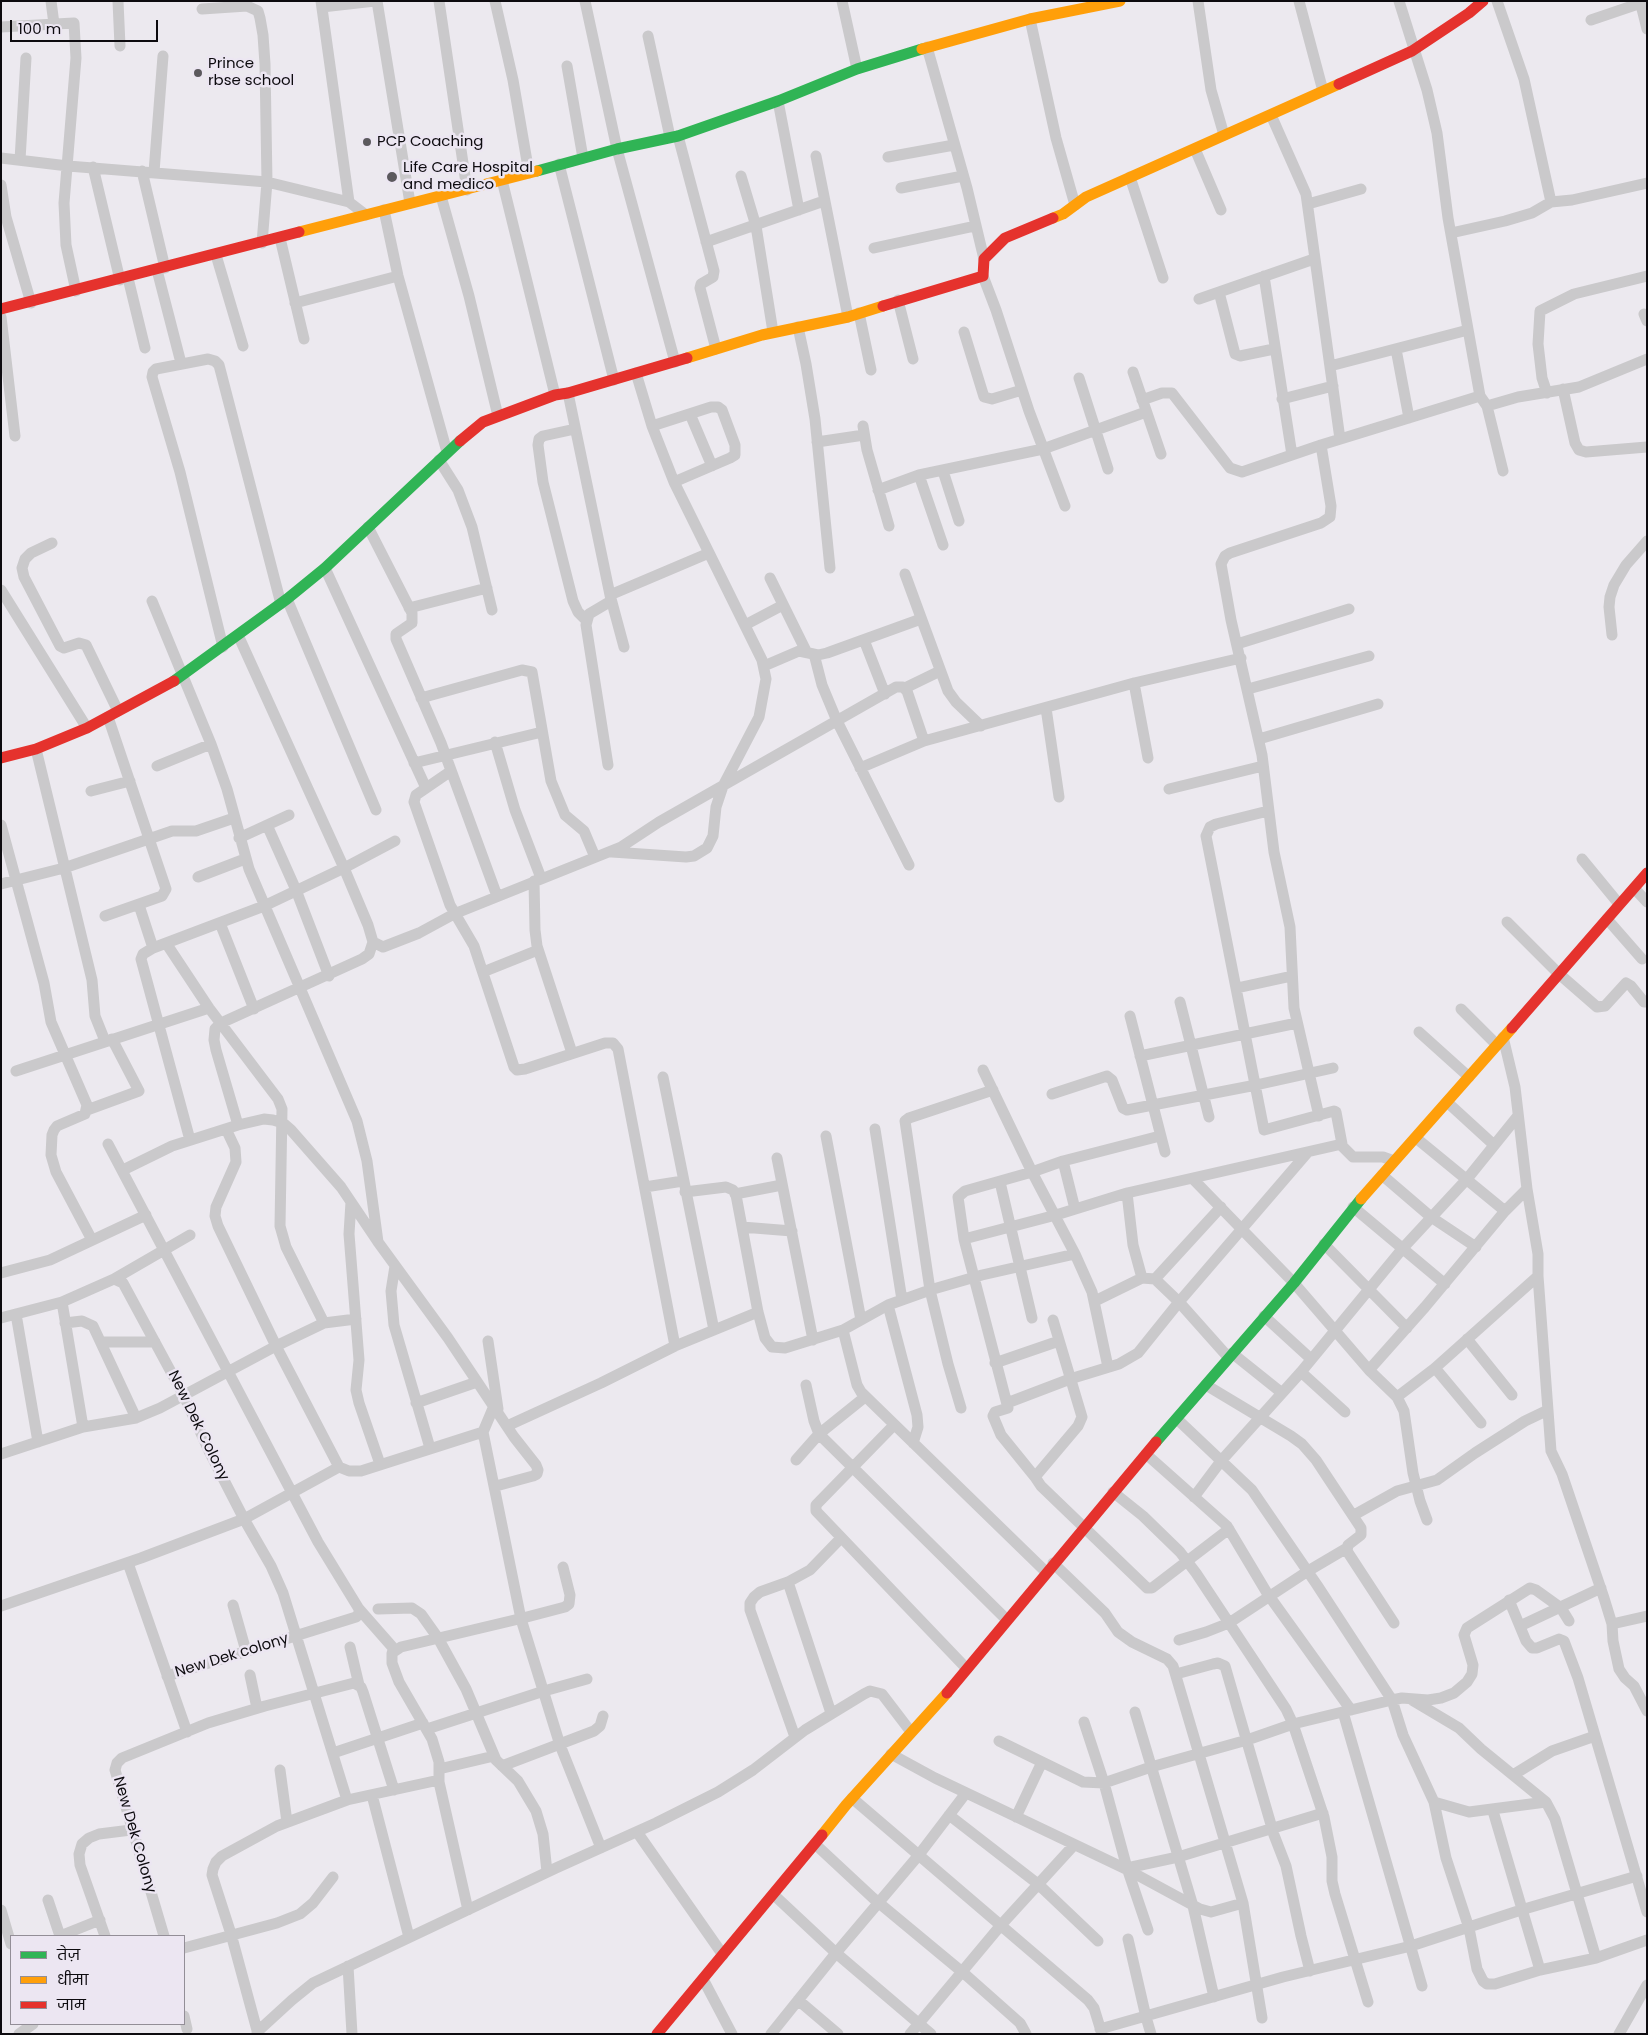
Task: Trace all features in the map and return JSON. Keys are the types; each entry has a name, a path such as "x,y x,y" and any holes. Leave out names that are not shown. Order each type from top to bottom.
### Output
{"street":[{"path":"51,1 54,24"},
{"path":"118,1 120,46"},
{"path":"349,202 321,4 376,1 410,203"},
{"path":"439,1 467,190"},
{"path":"494,1 510,62 529,173"},
{"path":"585,1 617,149 675,362"},
{"path":"1,309 31,303 410,203 467,190 617,149 674,137 778,101 857,69 927,46 1030,19 1120,1"},
{"path":"1198,1 1211,90 1224,135"},
{"path":"1299,1 1323,91"},
{"path":"1399,1 1415,50 1437,133 1450,233 1480,396 1487,406 1503,471"},
{"path":"984,259 1005,238 1063,214 1086,197 1195,150 1224,135 1415,50 1469,14 1483,1"},
{"path":"1497,1 1524,79 1551,202"},
{"path":"843,2 857,69"},
{"path":"1591,20 1641,2 1647,29"},
{"path":"202,9 247,6 258,11 263,35 265,64 267,182 262,243"},
{"path":"1030,19 1056,138 1075,205"},
{"path":"1,27 74,23 76,58 68,166 64,191 66,245 76,291"},
{"path":"648,36 674,137 706,242 714,276 702,284 700,288 716,349"},
{"path":"927,46 984,259 983,276 1043,449 1065,506"},
{"path":"154,172 163,56"},
{"path":"20,160 26,58"},
{"path":"567,66 583,158"},
{"path":"778,101 799,210"},
{"path":"1271,114 1302,183 1308,204 1340,439"},
{"path":"888,157 954,145"},
{"path":"1195,150 1222,210"},
{"path":"816,156 824,201 870,370"},
{"path":"1,158 68,166 267,182 349,202 366,215"},
{"path":"560,164 614,380"},
{"path":"94,167 145,348"},
{"path":"142,171 181,363"},
{"path":"742,176 756,226 773,332"},
{"path":"901,188 963,176"},
{"path":"1130,177 1162,278"},
{"path":"502,180 555,395"},
{"path":"1450,233 1506,221 1532,213 1551,202 1572,200 1647,182"},
{"path":"1,186 6,217 31,303"},
{"path":"1308,204 1361,189"},
{"path":"441,196 469,296 498,416"},
{"path":"706,242 824,201"},
{"path":"384,210 398,276 443,456 472,527 492,610"},
{"path":"874,248 975,226"},
{"path":"280,238 304,339"},
{"path":"216,255 243,346"},
{"path":"1199,299 1314,259"},
{"path":"295,303 398,276"},
{"path":"1,758 36,749 87,728 183,676 284,602 326,568 443,456 483,422 555,395 614,380 773,332 854,315 898,300 983,276"},
{"path":"1264,276 1292,455"},
{"path":"1546,393 1542,378 1538,344 1540,310 1574,294 1647,276"},
{"path":"1219,292 1235,354 1240,356 1274,349"},
{"path":"898,300 914,359"},
{"path":"1,318 15,436"},
{"path":"798,326 806,364 817,442 830,568"},
{"path":"1330,366 1468,330"},
{"path":"964,332 984,398 992,399 1022,390"},
{"path":"1396,349 1409,418"},
{"path":"223,647 180,472 152,377 156,369 208,359 215,361 219,365 284,602 376,810"},
{"path":"1487,406 1518,397 1578,386 1647,359"},
{"path":"1132,372 1161,454"},
{"path":"610,852 686,857 702,852 711,844 714,815 723,786 759,717 765,690 764,666 674,482 652,426 636,373"},
{"path":"1079,378 1108,469"},
{"path":"1282,399 1333,386"},
{"path":"1563,390 1575,443 1579,450 1586,452 1647,447"},
{"path":"568,393 611,598 624,647"},
{"path":"1142,400 1162,393 1172,393 1234,471 1242,472 1321,444 1480,396"},
{"path":"652,426 714,407 722,410 736,452 730,458 674,482"},
{"path":"878,490 919,476 1043,449 1146,412"},
{"path":"690,414 712,466"},
{"path":"575,429 543,436 539,439 538,445 543,482 573,601 578,612 586,620 608,765"},
{"path":"817,442 864,430 878,490 889,526"},
{"path":"1320,1116 1308,1074 1292,999 1290,927 1275,859 1259,739 1221,571 1223,559 1230,553 1321,523 1330,518 1331,506 1321,444"},
{"path":"944,470 959,520"},
{"path":"919,476 943,545"},
{"path":"368,527 413,616 412,623 395,636 445,755 497,896"},
{"path":"1612,635 1609,607 1614,585 1626,565 1647,541"},
{"path":"52,544 31,553 25,559 22,568 24,577 60,646 64,648 79,643 86,645 113,714 130,781 166,888 162,896 105,916"},
{"path":"586,620 592,612 611,598 709,553"},
{"path":"326,568 426,788"},
{"path":"905,574 951,697 981,726"},
{"path":"770,578 810,652 837,721 909,866"},
{"path":"410,608 487,588"},
{"path":"1,590 87,728"},
{"path":"152,601 211,744 245,859 357,1122 367,1160 378,1242"},
{"path":"745,625 783,605"},
{"path":"1237,644 1350,610"},
{"path":"764,666 800,651 822,654 922,619"},
{"path":"238,635 344,868 368,925 373,942 368,954 362,960 221,1023 215,1029 214,1040 238,1125"},
{"path":"864,640 885,694"},
{"path":"1248,689 1369,656"},
{"path":"860,768 924,741 1134,682 1241,658"},
{"path":"421,698 522,670 530,670 534,674 551,781 562,810 565,815 584,831 595,857"},
{"path":"373,942 383,947 419,933 454,914 497,896 610,852 896,687 905,688 940,671"},
{"path":"1134,682 1148,758"},
{"path":"905,688 924,741"},
{"path":"1259,739 1378,704"},
{"path":"1046,708 1059,797"},
{"path":"414,763 542,732"},
{"path":"495,742 538,879 535,930 538,950 572,1053"},
{"path":"157,766 211,744"},
{"path":"36,749 92,980 95,1016 139,1091 87,1110 85,1114 57,1126 52,1135 51,1155 56,1172 92,1240"},
{"path":"1169,789 1263,766"},
{"path":"451,771 415,796 415,805 454,914 474,946 514,1067 521,1070 610,1042 616,1045 618,1049 675,1346"},
{"path":"91,791 130,781"},
{"path":"1268,811 1216,824 1210,827 1206,836 1264,1130 1336,1112 1341,1145 1352,1157 1383,1157 1394,1161"},
{"path":"239,838 290,815"},
{"path":"1,884 64,868 172,831 196,831 234,818"},
{"path":"1,825 44,983 51,1022 64,1056 87,1105 87,1110"},
{"path":"267,825 296,890 329,976"},
{"path":"190,1140 141,960 142,954 153,948 264,906 344,868 395,841"},
{"path":"198,877 245,859"},
{"path":"1582,859 1619,904"},
{"path":"661,2032 852,1798 967,1669 1084,1526 1294,1283 1353,1207 1448,1102 1558,973 1647,873"},
{"path":"1634,888 1647,902"},
{"path":"139,905 153,948"},
{"path":"1606,919 1642,960"},
{"path":"1508,922 1558,973 1597,1007 1605,1006 1626,983 1631,986 1644,1002 1647,1002"},
{"path":"220,923 254,1009"},
{"path":"166,943 209,1008 278,1099 282,1109 283,1123 280,1226 286,1248 324,1323"},
{"path":"483,972 538,950"},
{"path":"1237,988 1292,976"},
{"path":"1180,1002 1209,1117"},
{"path":"16,1071 158,1023 209,1008"},
{"path":"1461,1010 1500,1041 1515,1087 1527,1189 1538,1254 1551,1451 1562,1474 1601,1588 1612,1624 1613,1641 1620,1669 1625,1678 1634,1686 1647,1711"},
{"path":"1130,1016 1164,1152"},
{"path":"1140,1056 1297,1023"},
{"path":"1419,1032 1469,1077"},
{"path":"1052,1094 1107,1076 1112,1080 1124,1109 1256,1085 1333,1068"},
{"path":"983,1070 1032,1172 1075,1254 1095,1301 1108,1367"},
{"path":"663,1077 714,1330"},
{"path":"961,1408 930,1290 905,1121 907,1118 992,1090"},
{"path":"1448,1102 1494,1146"},
{"path":"1194,1497 1221,1461 1312,1360 1403,1248 1467,1179 1517,1116"},
{"path":"123,1170 159,1151 238,1125 264,1119 283,1123 329,1173 351,1202 448,1338 538,1470 537,1474 533,1476 496,1486"},
{"path":"226,1129 235,1148 236,1162 218,1200 215,1216 222,1237 339,1467"},
{"path":"876,1129 902,1300"},
{"path":"826,1136 861,1320"},
{"path":"1160,1136 1063,1161 959,1195 957,1200 964,1239 1008,1408 993,1414 1001,1435 1041,1486 1147,1588 1152,1588 1229,1530"},
{"path":"1416,1138 1505,1211"},
{"path":"108,1144 328,1560 359,1609 395,1650"},
{"path":"964,1239 1010,1225 1056,1215 1127,1193 1341,1145"},
{"path":"1007,1403 1108,1367 1131,1358 1138,1353 1179,1302 1308,1152"},
{"path":"777,1158 813,1340"},
{"path":"1063,1161 1075,1209"},
{"path":"1382,1175 1431,1217 1476,1248"},
{"path":"1193,1179 1294,1283 1369,1370 1397,1397 1404,1411 1417,1487 1426,1520"},
{"path":"1000,1182 1032,1318"},
{"path":"735,1194 782,1185"},
{"path":"644,1187 726,1187 734,1190 758,1312 765,1338 772,1347 785,1348 843,1330 888,1305 930,1290 973,1277 1075,1254"},
{"path":"1369,1370 1476,1248 1505,1211 1527,1189"},
{"path":"1127,1193 1133,1245 1142,1278"},
{"path":"351,1202 349,1234 358,1360 356,1390 358,1403 380,1464"},
{"path":"1353,1207 1445,1284"},
{"path":"1155,1279 1221,1208"},
{"path":"1,1273 50,1260 146,1215"},
{"path":"742,1227 792,1232"},
{"path":"1,1318 62,1302 86,1293 190,1235"},
{"path":"1324,1244 1407,1328"},
{"path":"395,1266 391,1291 394,1325 430,1448"},
{"path":"1397,1397 1435,1368 1538,1276"},
{"name":"New Dek Colony","path":"114,1278 123,1283 184,1396 210,1453 244,1519 271,1566 283,1593 297,1636 347,1800"},
{"path":"1095,1301 1142,1278 1155,1279 1230,1355 1282,1394"},
{"path":"62,1302 83,1427"},
{"path":"888,1305 917,1415 918,1427 914,1443"},
{"path":"507,1426 601,1383 675,1346 758,1312"},
{"path":"16,1314 38,1442"},
{"path":"1264,1316 1312,1360"},
{"path":"1,1454 83,1427 136,1418 184,1396 276,1346 324,1323 356,1319"},
{"path":"1035,1477 1081,1421 1081,1413 1052,1320"},
{"path":"65,1322 82,1321 94,1326 136,1418"},
{"path":"843,1330 857,1386 865,1397 1050,1568 1105,1612 1118,1632 1132,1642 1167,1659 1173,1666 1243,1903 1258,1984 1262,2018"},
{"path":"1468,1339 1512,1395"},
{"path":"488,1341 496,1410 484,1432 521,1619 560,1743 601,1848"},
{"path":"101,1342 155,1342"},
{"path":"995,1363 1059,1342"},
{"path":"1435,1368 1481,1423"},
{"path":"1301,1372 1345,1412"},
{"path":"416,1403 478,1382"},
{"path":"806,1385 819,1434 1007,1620"},
{"path":"1179,1640 1229,1623 1308,1571 1347,1548 1362,1532 1354,1515 1309,1451 1291,1436 1206,1385"},
{"path":"796,1460 819,1434 865,1397"},
{"path":"1354,1515 1397,1491 1438,1480 1475,1453 1525,1421 1548,1410"},
{"path":"1177,1419 1252,1490 1308,1571 1392,1700 1403,1735 1434,1802 1446,1858 1469,1928 1483,1982 1494,1984 1540,1970 1596,1958 1647,1940"},
{"path":"894,1425 815,1508 818,1515 967,1669"},
{"path":"1,1606 244,1519 339,1467 354,1471 484,1432"},
{"path":"1146,1454 1229,1530 1270,1597 1347,1711 1422,1986"},
{"path":"1113,1492 1143,1516 1187,1561 1271,1685 1293,1724 1323,1813 1332,1857 1335,1894 1368,2002"},
{"path":"795,1737 750,1610 750,1602 760,1592 788,1582 810,1570 841,1538"},
{"path":"1347,1548 1347,1551 1394,1623"},
{"path":"128,1562 186,1732"},
{"path":"468,1910 432,1739 399,1682 391,1658 395,1650 401,1647 560,1609 569,1604 570,1595 563,1567"},
{"path":"788,1582 831,1713"},
{"path":"999,1741 1083,1782 1104,1782 1247,1740 1293,1724 1392,1700 1410,1698 1428,1700 1454,1693 1467,1682 1472,1674 1473,1666 1464,1639 1464,1632 1467,1628 1526,1589 1533,1588 1561,1608 1569,1621"},
{"path":"1520,1626 1601,1588"},
{"path":"1509,1600 1526,1641 1532,1648 1537,1648 1559,1639 1564,1641 1595,1736 1647,1912"},
{"path":"233,1605 246,1651"},
{"path":"378,1609 412,1608 421,1614 438,1638 477,1713 494,1756 518,1781 536,1812 544,1834 547,1872"},
{"name":"New Dek colony","path":"167,1676 356,1617 359,1614 359,1609"},
{"path":"1612,1624 1647,1616"},
{"path":"350,1646 359,1685 363,1692 394,1790"},
{"path":"1176,1674 1218,1663 1225,1666 1272,1828 1286,1866 1300,1936 1310,1971"},
{"path":"250,1675 257,1708"},
{"path":"333,1753 378,1738 477,1713 587,1679"},
{"name":"New Dek Colony","path":"164,1935 115,1770 117,1763 122,1758 186,1732 257,1708 314,1692 354,1683 359,1685"},
{"path":"494,1756 394,1790 347,1800 287,1822 252,1839 222,1856 216,1862 212,1875 231,1934 258,2033 292,2000 313,1983 547,1872 637,1832 718,1792 753,1770 795,1737 864,1694 876,1692 886,1698 911,1732"},
{"path":"1410,1698 1459,1728 1546,1802 1555,1819 1596,1958"},
{"path":"1135,1712 1193,1906 1214,1997"},
{"path":"502,1766 594,1731 600,1726 604,1716"},
{"path":"1084,1722 1148,1930"},
{"path":"1513,1775 1552,1751 1595,1736"},
{"path":"891,1754 966,1793 1128,1869 1193,1906 1210,1912 1243,1903"},
{"path":"1016,1817 1042,1762"},
{"path":"280,1770 287,1822"},
{"path":"771,2034 918,1856 966,1793"},
{"path":"372,1795 409,1937"},
{"path":"852,1798 1088,2000 1094,2008 1101,2031 1258,1984 1411,1946 1521,1910 1637,1876"},
{"path":"1434,1802 1470,1812 1493,1811 1546,1802"},
{"path":"1493,1811 1540,1970"},
{"path":"1128,1869 1178,1857 1323,1813"},
{"path":"949,1815 1038,1884 1098,1941"},
{"path":"105,1935 80,1865 79,1854 82,1844 89,1838 99,1834 132,1830"},
{"path":"637,1832 723,1955"},
{"path":"815,1844 879,1903 1020,2024 1026,2034"},
{"path":"910,2034 1001,1925 1074,1845"},
{"path":"185,1948 277,1923 300,1914 313,1904 333,1877"},
{"path":"774,1895 836,1953 931,2034"},
{"path":"48,1900 60,1935"},
{"path":"1,1910 10,1941"},
{"path":"62,1935 100,1920"},
{"path":"1128,1939 1151,2034"},
{"path":"348,1966 352,2034"},
{"path":"703,1979 732,2034"},
{"path":"1619,2034 1647,1985"},
{"path":"798,2000 838,2034"},
{"path":"185,2020 187,2029"},
{"path":"19,2034 32,2025"}],"traffic: fast":[{"path":"537,171 617,149 678,136 778,101 857,69 922,49"},
{"path":"174,681 287,599 325,568 460,441"},
{"path":"1156,1442 1294,1283 1361,1199"}],"traffic: slow":[{"path":"922,49 1030,19 1120,1"},
{"path":"1053,218 1063,214 1086,197 1339,84"},
{"path":"299,232 537,171"},
{"path":"687,358 762,335 848,317 883,306"},
{"path":"1361,1199 1512,1028"},
{"path":"822,1835 846,1805 947,1693"}],"traffic: jam":[{"path":"1339,84 1412,51 1469,13 1483,1"},
{"path":"883,306 983,276 984,259 1005,238 1053,218"},
{"path":"1,309 299,232"},
{"path":"460,441 483,422 555,395 568,393 687,358"},
{"path":"1,758 36,749 87,728 174,681"},
{"path":"1512,1028 1647,873"},
{"path":"947,1693 1156,1442"},
{"path":"657,2034 822,1835"}],"place":[{"name":"Prince rbse school","path":"198,73"},
{"name":"PCP Coaching","path":"367,142"},
{"name":"Life Care Hospital and medico","path":"392,177"}]}
